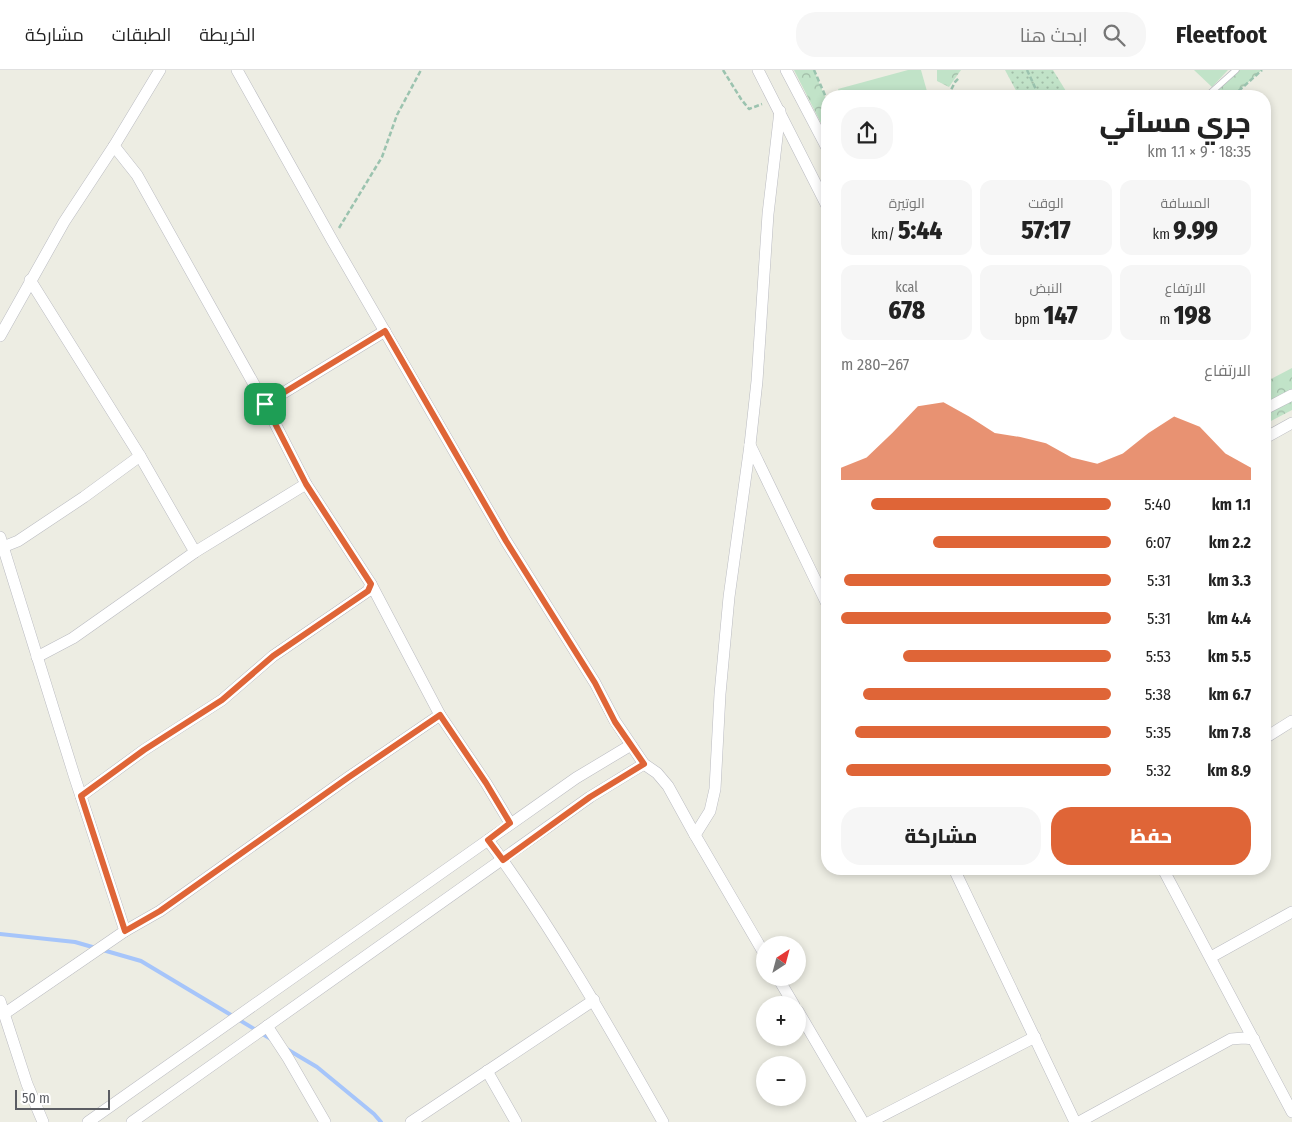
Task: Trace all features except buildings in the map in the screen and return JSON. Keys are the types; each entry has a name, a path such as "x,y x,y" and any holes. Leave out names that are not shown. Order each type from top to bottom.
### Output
{"street":[{"path":"0,336 64,222 114,146 160,70"},
{"path":"237,70 332,240 506,541 595,683 615,722 644,764 657,773 668,786 756,940"},
{"path":"758,70 821,194"},
{"path":"786,70 821,137"},
{"path":"695,835 710,811 715,789 720,694 728,606 757,381 768,214 780,111"},
{"path":"114,146 137,175 265,404 306,484 371,584 440,715 486,783 510,823"},
{"path":"30,280 140,456 195,552"},
{"path":"265,404 385,331"},
{"path":"1271,406 1292,395"},
{"path":"1271,435 1292,424"},
{"path":"750,446 821,592"},
{"path":"125,931 1,542 18,540 47,522 140,456"},
{"path":"37,658 73,638 195,552 306,484"},
{"path":"81,796 144,750 222,700 273,656 368,591 371,584"},
{"path":"4,1014 125,931 160,911 440,715"},
{"path":"1271,734 1292,721"},
{"path":"88,1122 510,823 576,778 631,745"},
{"path":"132,1122 590,797 644,764"},
{"path":"488,840 556,938 594,1000 663,1122"},
{"path":"957,875 1077,1122 1231,1040 1254,1039"},
{"path":"1166,875 1254,1039 1287,1091 1292,1112"},
{"path":"1211,958 1292,912"},
{"path":"411,1122 594,1000"},
{"path":"0,1001 43,1122"},
{"path":"806,1025 863,1122"},
{"path":"267,1026 325,1122"},
{"path":"870,1122 1035,1037"},
{"path":"487,1071 516,1122"}],"lane":[{"path":"1214,90 1236,70"}],"path":[{"path":"332,240 382,157 396,115 421,70"},
{"path":"723,70 741,100 749,109 774,100"},
{"path":"814,70 822,90"},
{"path":"1027,70 1035,90"},
{"path":"1240,90 1262,70"},
{"path":"951,90 955,82 960,78"}],"green space":[{"path":"794,70 814,70 822,90 821,123"},
{"path":"908,70 921,70 927,90 838,90"},
{"path":"937,70 961,70 949,87 937,81"},
{"path":"1005,70 1053,70 1065,90 1016,90"},
{"path":"1194,70 1228,70 1212,87"},
{"path":"1236,70 1262,70 1240,90 1214,90"},
{"path":"1292,368 1292,410 1271,421 1271,379"}],"waterway":[{"path":"0,934 75,942 141,961 271,1039"},
{"path":"285,1048 317,1067 374,1114 381,1122"}],"route":[{"path":"385,331 506,541 595,683 615,722 644,764 590,797 503,860 488,840 510,823 459,741 440,715 160,911 125,931 81,796 165,735 222,700 273,656 355,601 370,588 371,584 306,484 265,404 385,331"}]}
